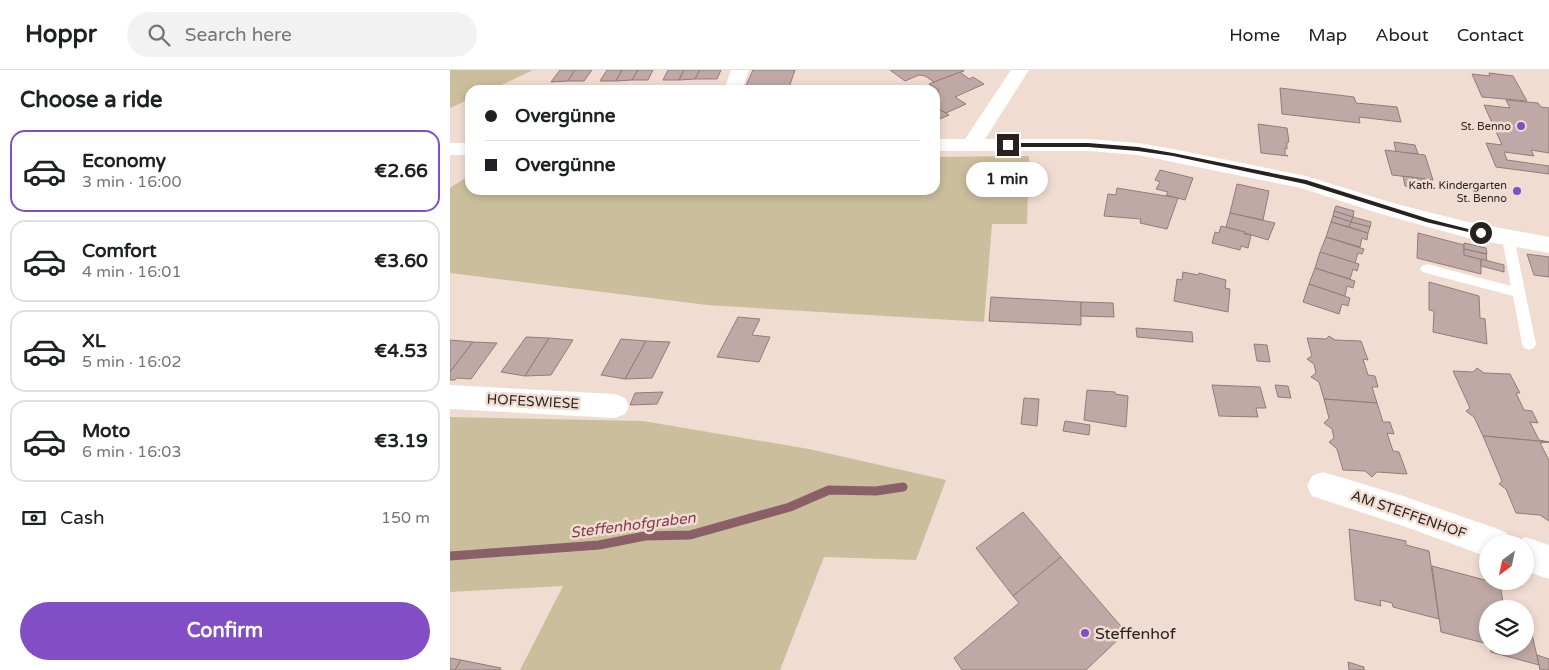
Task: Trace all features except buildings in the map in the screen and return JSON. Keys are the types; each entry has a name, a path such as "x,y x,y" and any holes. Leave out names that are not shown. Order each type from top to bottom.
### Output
{"street":[{"path":"735,85 740,70"},
{"path":"975,145 975,138 1020,70"},
{"path":"940,145 1088,145 1173,154 1306,182 1428,220 1549,245"},
{"path":"450,148 465,148"},
{"name":"HOFESWIESE","path":"450,397 616,406"},
{"name":"AM STEFFENHOF","path":"1323,486 1403,511 1479,538"},
{"path":"1534,557 1549,562"}],"lane":[{"path":"1508,238 1530,344"},
{"path":"1427,269 1519,293"}],"shaded area":[{"path":"450,70 533,70 502,85 465,85 465,101 450,108"},
{"path":"1029,156 1027,224 992,224 984,322 707,305 450,273 450,188 465,178 465,195 940,195 940,157"},
{"path":"450,417 643,421 809,449 946,480 916,560 824,557 780,670 520,670 563,586 450,592"}],"waterway":[{"name":"Steffenhofgraben","path":"450,556 599,545 645,536 690,535 790,507 829,490 876,491 903,487"}],"place":[{"name":"St. Benno","path":"1521,126"},
{"name":"Kath. Kindergarten St. Benno","path":"1517,191"},
{"name":"Steffenhof","path":"1085,633"}],"route":[{"path":"1008,145 1088,145 1173,154 1306,182 1389,209 1481,233"}]}
